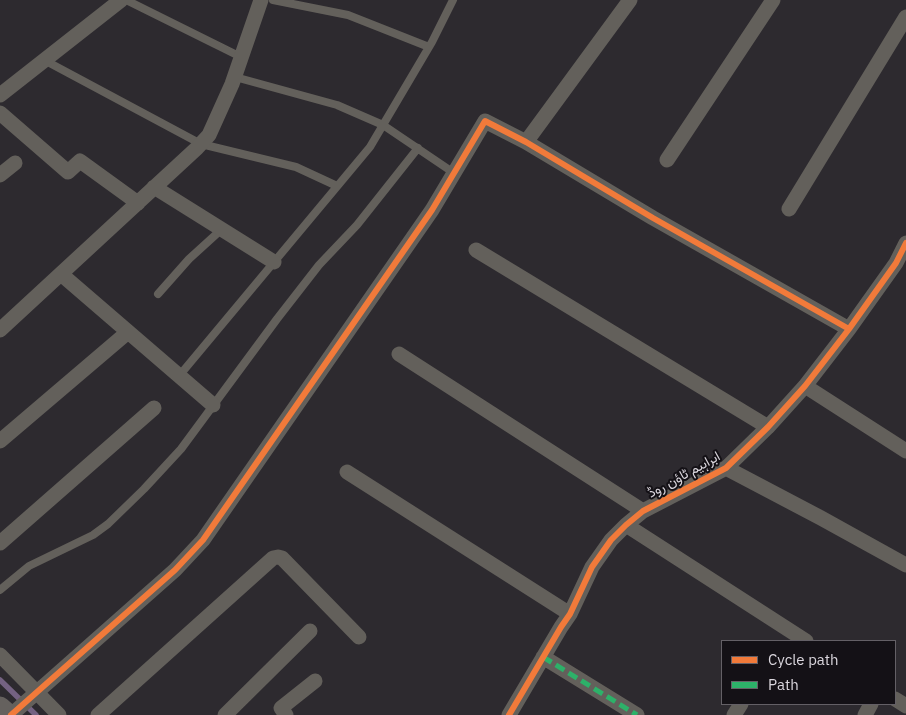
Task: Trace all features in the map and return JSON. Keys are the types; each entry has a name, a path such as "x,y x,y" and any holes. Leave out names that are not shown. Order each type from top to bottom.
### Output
{"street":[{"path":"0,95 121,0"},
{"path":"0,330 209,135 235,78 261,0"},
{"path":"526,142 630,0"},
{"path":"667,160 773,0"},
{"path":"789,209 906,17"},
{"path":"0,113 68,172 80,161 138,203"},
{"path":"9,711 35,693 175,570 203,540 432,210 485,121 526,142 653,218 850,329"},
{"path":"0,175 15,162"},
{"path":"154,187 274,262"},
{"name":"ابراہیم ٹاؤن روڈ","path":"509,715 570,614 592,567 611,540 643,512 726,468 768,427 805,386 850,329 896,263 906,243"},
{"path":"476,250 768,427"},
{"path":"62,274 213,405"},
{"path":"0,441 128,332"},
{"path":"399,354 643,512"},
{"path":"805,386 906,451"},
{"path":"0,543 154,408"},
{"path":"726,468 906,565"},
{"path":"346,472 570,614"},
{"path":"626,525 784,636 802,640"},
{"path":"98,715 273,558 282,558 359,636"},
{"path":"225,715 310,631"},
{"path":"0,655 35,693 59,715"},
{"path":"543,657 638,715"},
{"path":"286,715 281,708 315,681"}],"lane":[{"path":"126,0 241,57"},
{"path":"273,0 348,15 429,47"},
{"path":"180,376 370,148 429,47 453,0"},
{"path":"44,60 201,144 296,167 338,186"},
{"path":"235,78 337,105 384,125 454,173"},
{"path":"0,590 29,566 92,535 108,524 144,489 181,449 319,266 357,225 418,148"},
{"path":"158,294 189,259 222,229"}],"waterway":[{"path":"0,680 36,715"}],"marked path":[{"path":"543,657 637,715"}],"cycle path":[{"path":"11,715 175,570 203,540 432,210 485,121 526,142 653,218 849,329"},
{"path":"509,715 570,614 592,567 611,540 643,511 726,468 768,427 805,386 849,329 896,263 906,243"}]}
